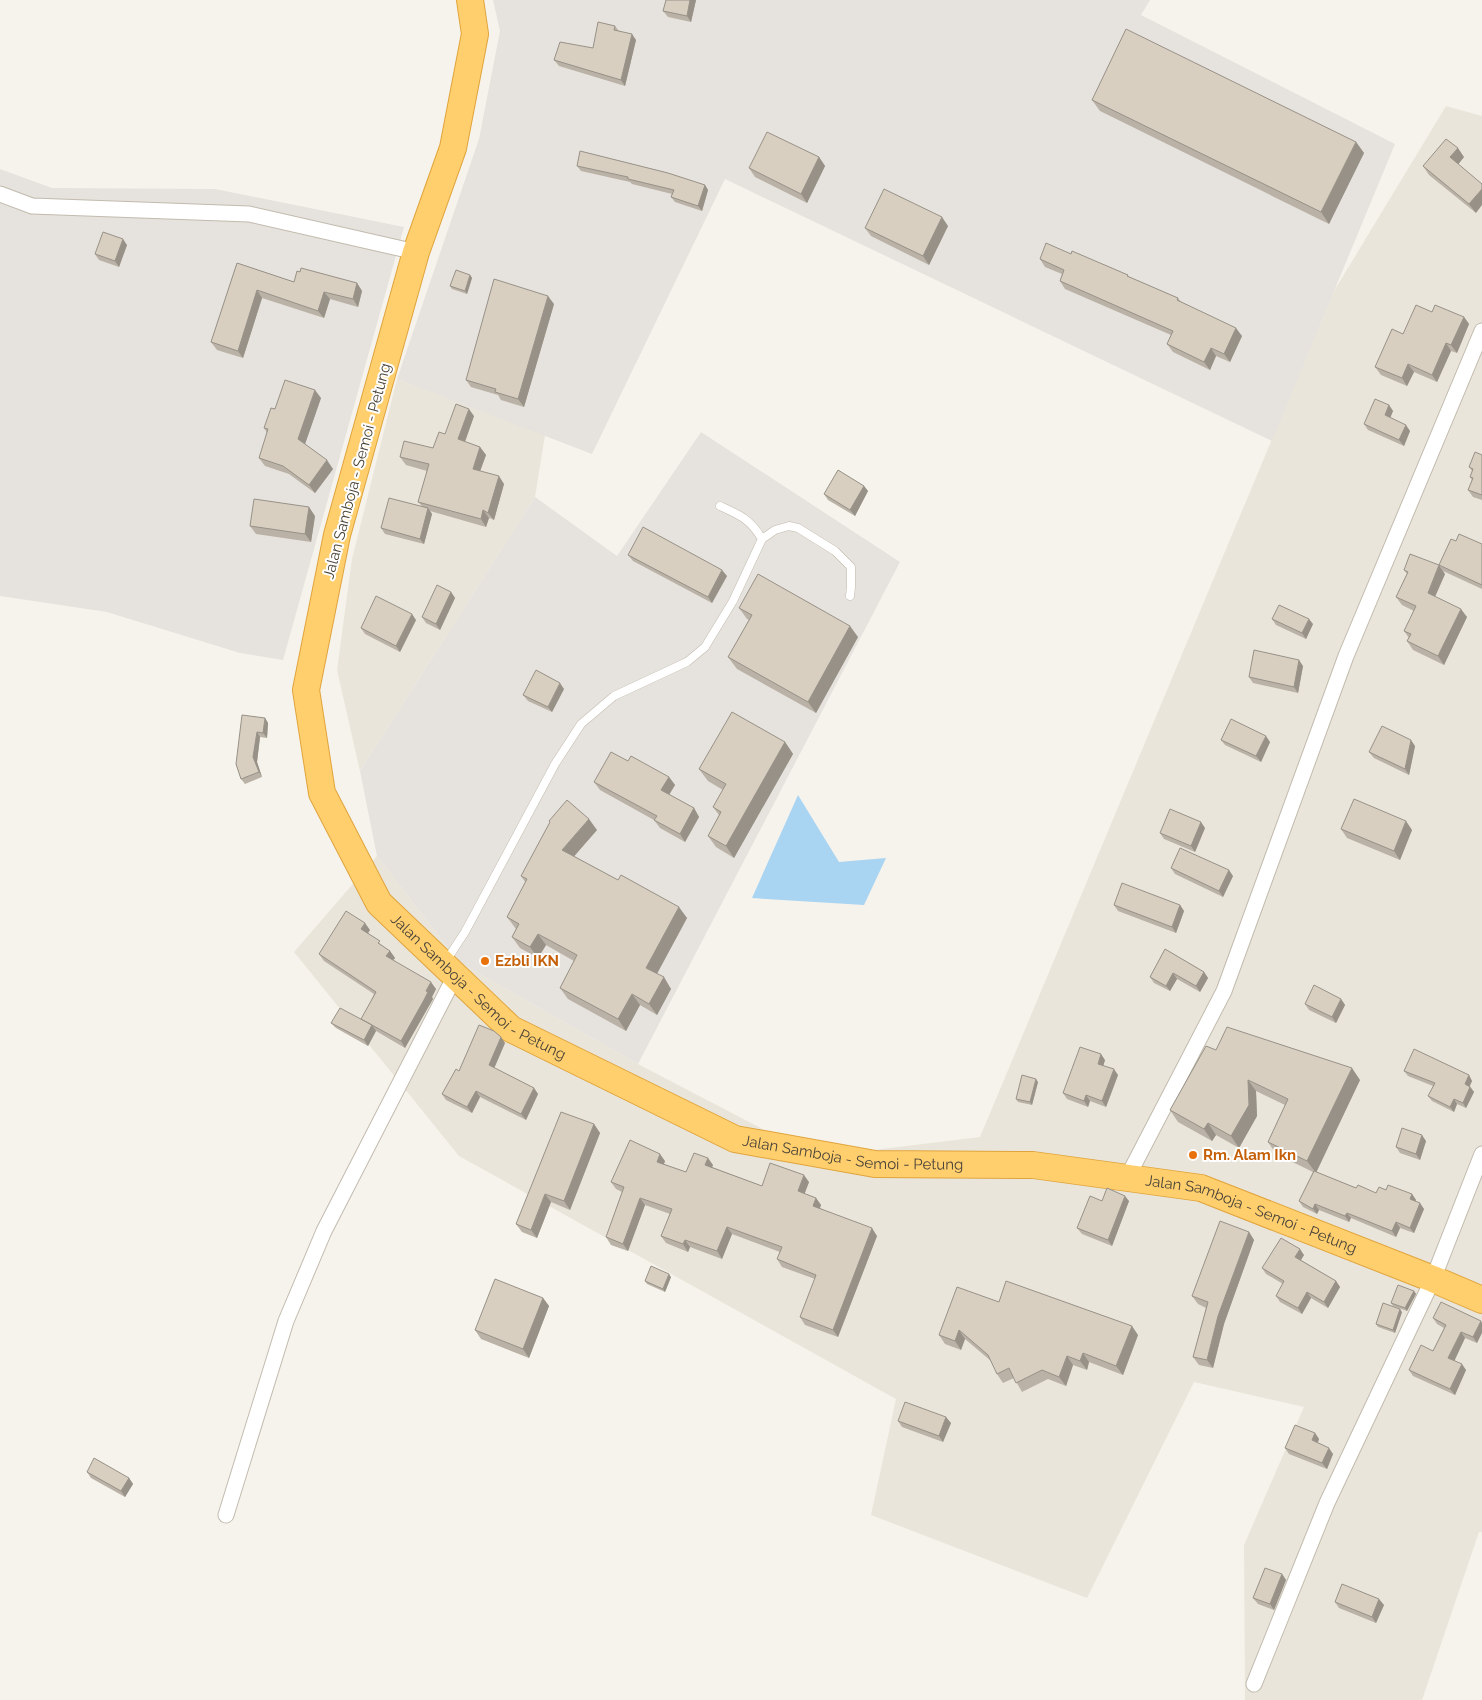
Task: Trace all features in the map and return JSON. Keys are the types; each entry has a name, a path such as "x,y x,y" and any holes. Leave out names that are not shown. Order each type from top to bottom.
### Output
{"highway":[{"name":"Jalan Samboja - Semoi - Petung","path":"470,0 475,34 453,148 416,252 337,535 306,690 322,793 379,903 511,1029 735,1139 875,1164 1033,1165 1201,1188 1482,1300"}],"street":[{"path":"0,194 32,206 249,214 416,252"},
{"path":"1127,1178 1224,991 1346,656 1482,331"},
{"path":"226,1515 286,1321 324,1231 450,970"},
{"path":"1254,1684 1327,1503 1433,1279 1482,1154"}],"lane":[{"path":"720,506 740,514 749,521 762,539"},
{"path":"450,970 465,932 555,764 581,724 614,696 688,662 705,647 733,601 762,539 775,530 789,526 798,528 829,547 851,567 852,587 850,596"}],"shaded area":[{"path":"493,0 1150,0 1141,15 1395,144 1272,441 725,179 592,454 397,379 479,139 500,31"},
{"path":"1446,106 1482,116 1482,1532 1479,1532 1422,1700 1245,1700 1244,1545 1304,1407 1194,1382 1087,1598 871,1515 896,1399 459,1156 294,952 377,856 459,962 638,1064 816,1157 980,1137 1334,291"},
{"path":"0,169 52,188 215,189 404,227 283,660 240,653 107,612 0,596"},
{"path":"397,379 545,435 535,497 360,771 337,670 352,559"},
{"path":"701,432 900,562 638,1064 459,962 377,856 360,771 535,497 617,556"}],"water":[{"path":"798,795 839,862 886,858 864,905 752,898"}],"building":[{"path":"666,0 690,0 687,16 663,11"},
{"path":"598,22 615,26 614,30 632,34 621,80 554,60 560,42 593,48"},
{"path":"1126,29 1356,142 1321,212 1092,100"},
{"path":"767,132 819,157 801,194 749,168"},
{"path":"1446,139 1458,148 1450,157 1482,184 1482,189 1469,204 1423,166"},
{"path":"580,151 668,173 705,185 698,206 671,197 674,190 628,179 628,177 577,166"},
{"path":"884,189 942,217 923,256 865,228"},
{"path":"103,232 123,239 115,261 95,254"},
{"path":"1046,243 1071,254 1072,251 1128,275 1236,328 1224,354 1211,348 1204,362 1167,344 1173,331 1060,281 1064,270 1040,259"},
{"path":"237,263 294,282 297,271 300,272 301,268 357,283 353,299 324,292 318,311 257,290 238,351 211,342"},
{"path":"456,270 470,275 465,291 450,286"},
{"path":"494,279 548,296 518,399 495,392 496,389 466,380"},
{"path":"1416,305 1432,312 1435,305 1464,317 1451,345 1446,343 1432,375 1408,364 1402,378 1375,367 1392,329 1403,334"},
{"path":"285,380 315,390 298,439 327,460 309,485 283,466 259,458 268,429 264,428 271,408 275,409"},
{"path":"1375,399 1389,405 1385,415 1406,425 1399,440 1364,424"},
{"path":"456,404 469,409 458,439 480,447 473,469 499,476 488,513 483,510 481,519 418,502 429,464 400,457 404,441 433,448 439,432 445,434"},
{"path":"1475,452 1482,455 1482,495 1468,490 1473,478 1470,477 1473,469 1469,467"},
{"path":"838,470 864,486 850,510 824,494"},
{"path":"389,498 428,508 420,539 381,528"},
{"path":"254,499 309,507 305,534 250,526"},
{"path":"643,527 722,570 708,597 628,555"},
{"path":"1459,534 1482,544 1482,585 1439,565 1451,539 1456,541"},
{"path":"1410,554 1439,565 1428,593 1461,609 1438,656 1407,641 1411,634 1404,631 1416,606 1396,597 1408,572 1404,570"},
{"path":"758,574 850,626 808,702 728,657 752,615 739,608"},
{"path":"437,585 451,592 436,624 422,617"},
{"path":"376,596 412,614 396,646 361,628"},
{"path":"1279,605 1309,619 1302,633 1272,619"},
{"path":"1254,650 1299,660 1294,687 1249,677"},
{"path":"536,670 560,683 548,707 523,695"},
{"path":"732,712 785,742 726,846 708,836 721,812 713,807 726,784 699,769"},
{"path":"242,715 265,718 263,733 257,732 253,757 259,772 241,779 236,764"},
{"path":"1231,719 1266,736 1256,756 1221,740"},
{"path":"1382,726 1411,740 1405,769 1369,752"},
{"path":"611,752 628,761 631,756 669,777 661,790 694,808 680,834 654,820 657,816 594,782"},
{"path":"1354,799 1406,821 1394,851 1341,829"},
{"path":"567,800 589,819 562,850 618,880 621,875 679,907 646,968 664,977 649,1004 632,994 618,1019 560,988 577,955 538,934 530,947 512,937 519,924 507,917 527,879 521,876 549,821"},
{"path":"1170,809 1201,822 1191,846 1160,833"},
{"path":"1180,848 1229,870 1219,891 1171,868"},
{"path":"1122,883 1180,905 1172,927 1114,905"},
{"path":"346,911 365,923 361,929 380,941 378,943 390,951 386,956 431,982 424,1000 401,1041 361,1019 376,992 319,954"},
{"path":"1165,949 1204,972 1196,986 1173,973 1166,986 1150,977"},
{"path":"1314,985 1341,999 1332,1017 1305,1004"},
{"path":"340,1008 372,1025 364,1040 331,1023"},
{"path":"479,1025 494,1031 501,1037 489,1065 534,1088 521,1114 476,1091 467,1107 442,1094 456,1069 459,1071"},
{"path":"1227,1027 1352,1068 1307,1161 1268,1142 1288,1099 1248,1080 1249,1105 1231,1136 1208,1123 1204,1129 1170,1110 1206,1046 1216,1050"},
{"path":"1080,1047 1101,1054 1098,1064 1114,1069 1102,1101 1086,1095 1084,1101 1063,1093"},
{"path":"1414,1049 1469,1075 1465,1084 1470,1087 1463,1103 1454,1099 1450,1107 1428,1096 1435,1083 1404,1071"},
{"path":"1022,1075 1036,1079 1030,1102 1016,1099"},
{"path":"561,1112 594,1124 564,1201 545,1194 531,1230 516,1224"},
{"path":"1402,1128 1422,1135 1416,1154 1396,1147"},
{"path":"630,1140 660,1154 657,1162 686,1172 694,1153 708,1158 705,1165 762,1186 770,1163 804,1175 798,1191 816,1198 813,1206 872,1228 833,1330 800,1317 816,1275 777,1259 782,1247 727,1227 717,1251 685,1240 683,1244 661,1236 672,1209 640,1198 623,1244 606,1237 624,1187 611,1182"},
{"path":"1314,1171 1356,1188 1358,1185 1376,1193 1379,1187 1386,1190 1388,1185 1412,1194 1410,1199 1420,1203 1410,1228 1396,1222 1392,1231 1347,1213 1345,1216 1315,1204 1313,1209 1299,1201"},
{"path":"1107,1188 1125,1196 1108,1240 1077,1228 1090,1196 1102,1201"},
{"path":"1220,1221 1249,1232 1218,1316 1207,1360 1193,1357 1208,1302 1192,1296"},
{"path":"1281,1238 1300,1249 1295,1257 1336,1281 1324,1302 1307,1292 1298,1308 1276,1296 1284,1281 1262,1268"},
{"path":"651,1266 669,1274 663,1289 645,1281"},
{"path":"495,1279 543,1298 523,1349 475,1330"},
{"path":"1006,1281 1132,1326 1116,1366 1083,1353 1080,1361 1067,1356 1059,1377 1042,1370 1016,1383 1009,1368 997,1374 988,1355 959,1330 955,1341 939,1335 957,1287 999,1302"},
{"path":"1398,1285 1414,1291 1405,1308 1391,1303"},
{"path":"1441,1302 1481,1321 1473,1337 1461,1332 1448,1358 1462,1364 1450,1389 1409,1370 1421,1345 1433,1351 1446,1325 1433,1318"},
{"path":"1383,1303 1400,1309 1393,1330 1376,1324"},
{"path":"905,1402 946,1417 939,1436 898,1421"},
{"path":"1295,1425 1315,1433 1312,1440 1329,1448 1322,1463 1285,1448"},
{"path":"94,1458 129,1478 121,1491 87,1472"},
{"path":"1265,1568 1282,1574 1270,1604 1253,1598"},
{"path":"1342,1584 1379,1599 1372,1617 1335,1602"}],"place":[{"name":"Ezbli IKN","path":"485,961"},
{"name":"Rm. Alam Ikn","path":"1193,1155"}]}
